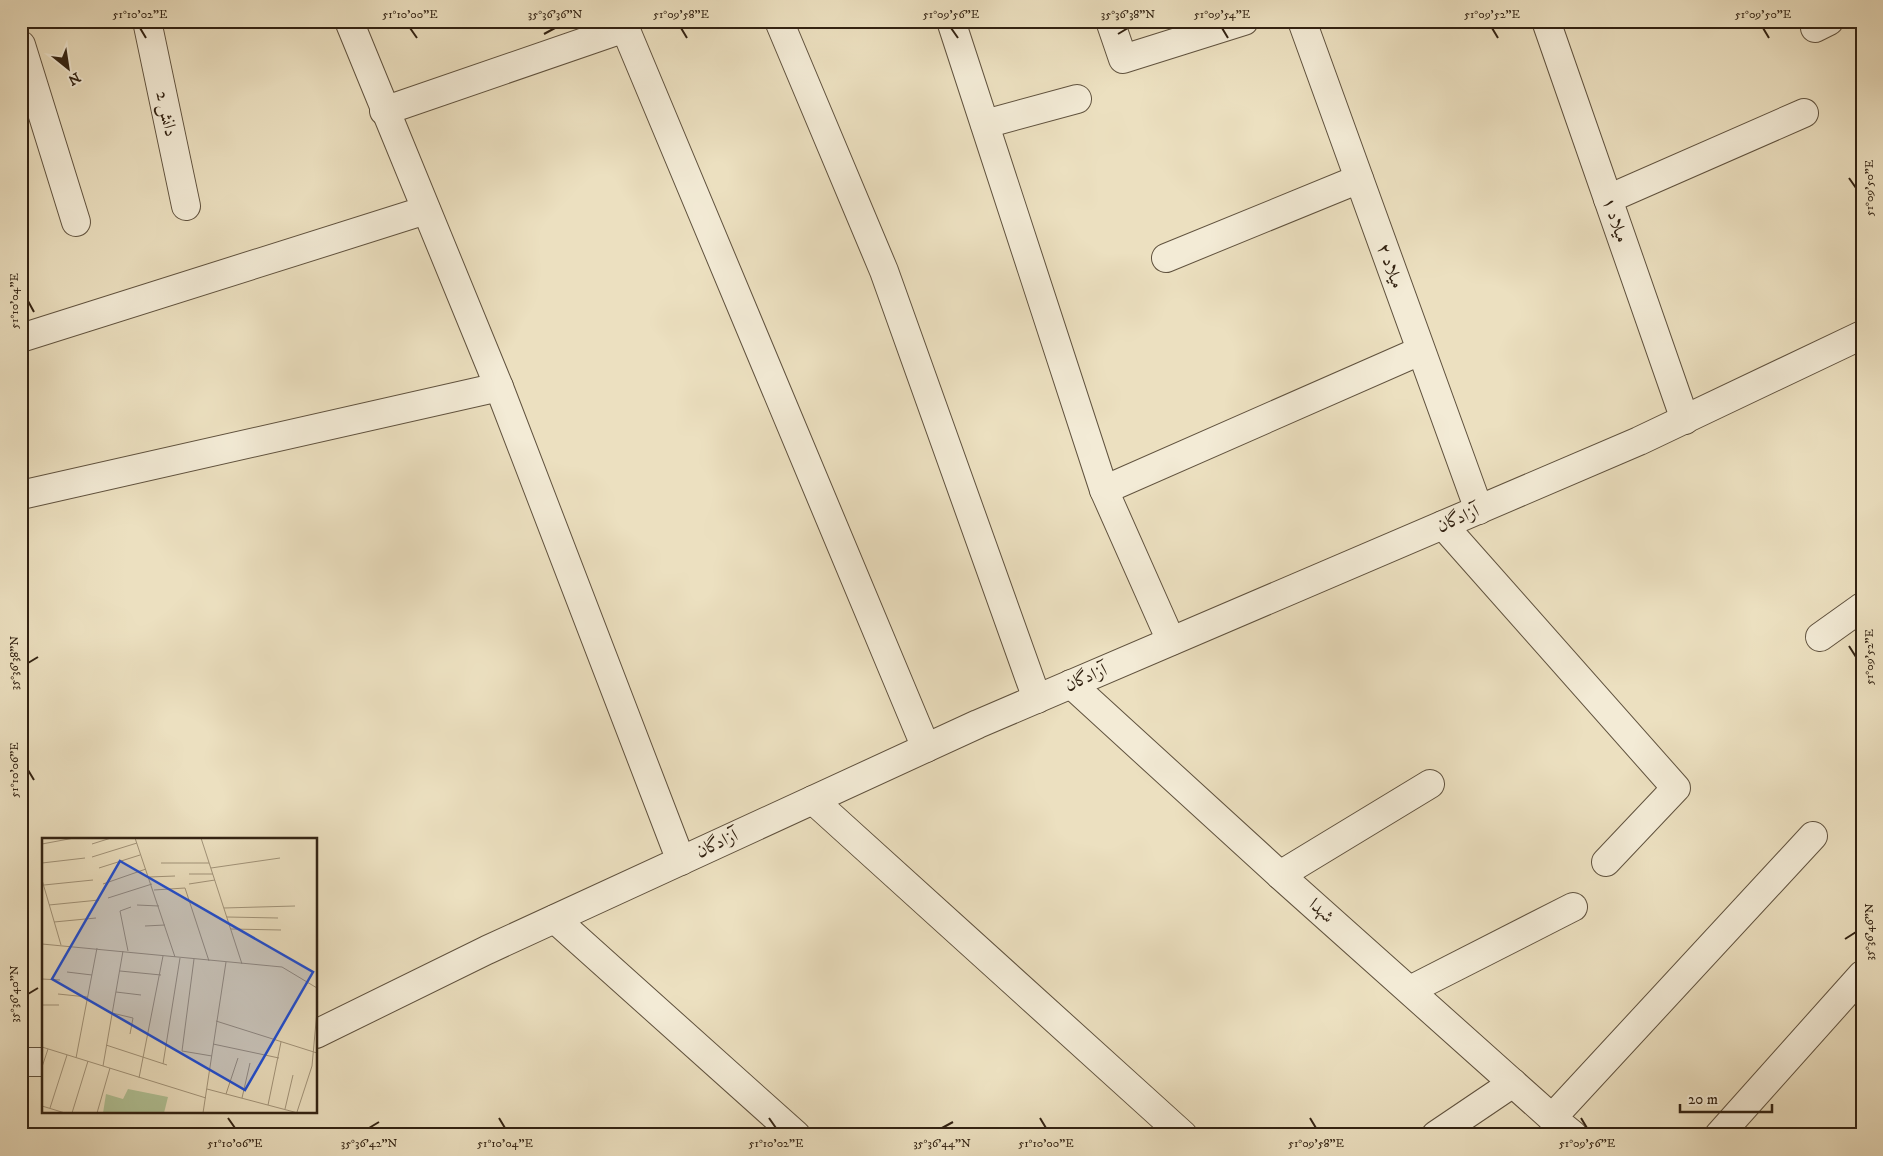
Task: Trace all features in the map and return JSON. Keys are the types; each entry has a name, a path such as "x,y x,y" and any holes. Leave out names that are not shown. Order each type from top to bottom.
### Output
{"street":[{"name":"دانش 2","path":"147,21 186,206"},
{"path":"349,21 384,111 499,387 681,860"},
{"path":"779,21 884,271 1037,699"},
{"path":"951,21 1104,490 1171,642"},
{"path":"1110,21 1123,59 1244,21"},
{"name":"میلاد ۲","path":"1302,21 1479,510"},
{"name":"میلاد ۱","path":"1546,21 1685,420"},
{"path":"384,111 625,28 926,748"},
{"path":"21,45 76,222"},
{"path":"985,124 1078,99"},
{"path":"1608,199 1804,113"},
{"path":"1166,258 1359,179"},
{"path":"21,338 426,210"},
{"name":"آزادگان","path":"318,1033 487,950 926,748 1071,684 1640,441 1862,336"},
{"path":"1104,490 1420,351"},
{"path":"21,495 499,387"},
{"path":"1443,525 1676,788 1606,862"},
{"path":"1820,637 1862,608"},
{"name":"شهدا","path":"1071,684 1280,875 1573,1135"},
{"path":"1280,875 1430,784"},
{"path":"813,800 1183,1135"},
{"path":"1552,1118 1813,836"},
{"path":"1410,990 1573,907"},
{"path":"555,919 779,1131"},
{"path":"1719,1135 1862,975"},
{"path":"21,1062 42,1062"},
{"path":"1436,1135 1513,1083"}]}
